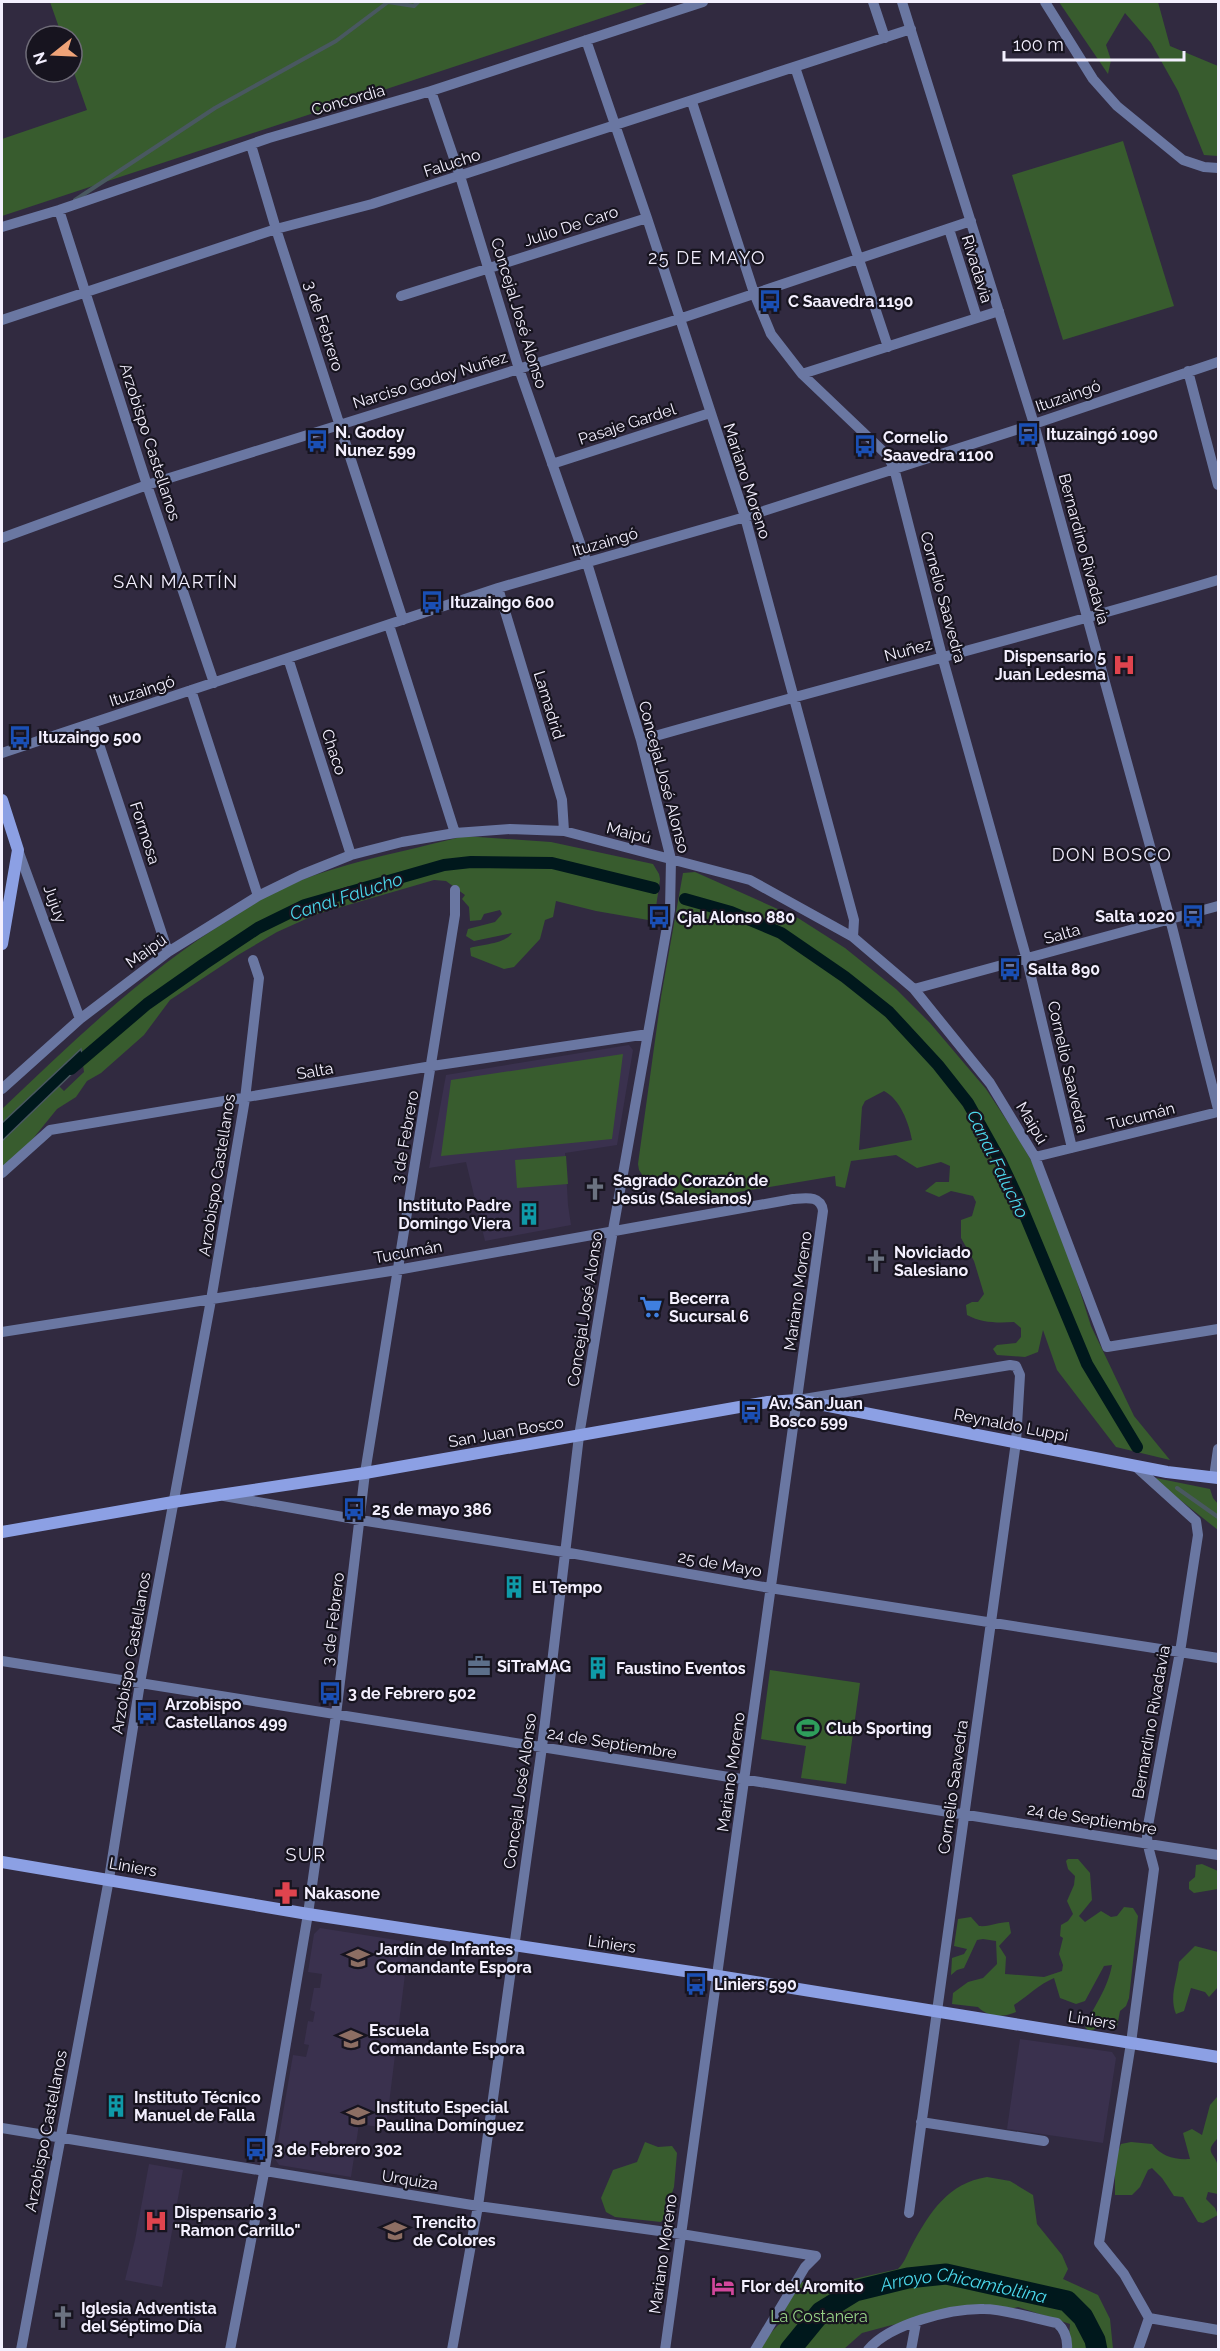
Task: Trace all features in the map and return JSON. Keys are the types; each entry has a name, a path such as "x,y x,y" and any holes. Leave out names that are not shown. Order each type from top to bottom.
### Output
{"street":[{"name":"Concordia","path":"2,227 251,145 431,91 703,2"},
{"path":"873,2 885,38"},
{"name":"Bernardino Rivadavia","path":"902,2 1034,424 1170,919 1218,1110"},
{"path":"1045,2 1094,79 1117,106 1183,160 1204,167 1218,168"},
{"name":"Falucho","path":"2,320 276,229 372,204 692,102 911,29"},
{"name":"Mariano Moreno","path":"586,40 647,218 744,517 795,696 854,920 853,937"},
{"path":"795,67 888,347"},
{"name":"Concejal José Alonso","path":"431,91 460,176 519,369 587,563 641,740 671,859 670,910 579,1436 542,1747 478,2206 452,2349"},
{"name":"Cornelio Saavedra","path":"692,102 754,293 771,334 802,374 887,455 894,468 942,656 1027,960 1072,1148"},
{"name":"3 de Febrero","path":"251,145 403,620"},
{"name":"Arzobispo Castellanos","path":"59,210 147,485 214,683"},
{"name":"Julio De Caro","path":"401,296 647,218"},
{"name":"Narciso Godoy Nuñez","path":"2,538 147,485 680,319 971,221"},
{"name":"Rivadavia","path":"949,229 977,318"},
{"path":"802,374 999,311"},
{"name":"Ituzaingó","path":"2,753 498,588 744,517 1218,362"},
{"path":"1188,371 1218,485"},
{"name":"Pasaje Gardel","path":"552,464 710,413"},
{"name":"Nuñez","path":"641,740 942,656 1087,619 1218,580"},
{"name":"Lamadrid","path":"498,588 562,800 564,831"},
{"path":"389,625 455,833"},
{"name":"Chaco","path":"288,658 351,855"},
{"path":"191,690 258,896"},
{"name":"Formosa","path":"92,723 168,952"},
{"name":"Jujuy","path":"2,800 80,1019"},
{"name":"Maipú","path":"2,1089 80,1019 168,952 258,896 302,875 351,855 402,842 455,833 510,829 564,831 750,880 853,937 914,989 990,1083 1035,1156 1107,1347 1218,1329"},
{"path":"2,944 18,850"},
{"name":"3 de Febrero","path":"230,2349 264,2173 308,1914 336,1715 365,1473 432,1066 455,915 455,890"},
{"name":"Salta","path":"914,989 1218,906"},
{"name":"Arzobispo Castellanos","path":"21,2349 109,1879 140,1683 211,1300 245,1099 259,978 253,960"},
{"name":"Salta","path":"2,1173 50,1130 432,1066 648,1034"},
{"name":"Tucumán","path":"1035,1156 1218,1110"},
{"name":"Tucumán","path":"2,1332 397,1270 793,1199 809,1197 819,1200"},
{"name":"Mariano Moreno","path":"665,2349 798,1400 823,1211 819,1200"},
{"name":"San Juan Bosco","path":"2,1532 173,1502 365,1473 768,1402 798,1400 1010,1365 1016,1366"},
{"name":"Cornelio Saavedra","path":"909,2213 1016,1442 1020,1375 1016,1366"},
{"name":"Reynaldo Luppi","path":"798,1400 1134,1465 1216,1478"},
{"path":"1216,1478 1218,1449"},
{"name":"Bernardino Rivadavia","path":"1134,1465 1196,1521 1198,1535 1146,1843 1154,1869 1131,2043 1099,2243 1124,2274 1149,2318"},
{"name":"25 de Mayo","path":"217,1495 770,1588 1218,1658"},
{"name":"24 de Septiembre","path":"2,1661 1217,1855"},
{"name":"Liniers","path":"2,1862 513,1947 718,1976 1218,2057"},
{"path":"921,2122 1044,2141"},
{"name":"Urquiza","path":"2,2128 264,2173 816,2256 805,2267 755,2349"},
{"path":"868,2349 893,2331 915,2323 944,2314 985,2308 1057,2323 1063,2328 1068,2341 1067,2349"},
{"path":"1138,2349 1149,2318 1218,2330"},
{"path":"911,2349 915,2323"}],"shaded area":[{"path":"629,1045 633,1050 617,1145 565,1153 571,1225 485,1241 466,1162 429,1168 446,1075"},
{"path":"81,1049 84,1062 2,1141 2,1123"},
{"path":"320,1928 409,1942 386,2128 359,2124 351,2177 279,2165 275,2159 293,2055 306,2057 309,2045 304,2044 308,2021 313,2022 315,2012 310,2010 314,1988 320,1988 322,1974 308,1972 314,1934"},
{"path":"1020,2039 1112,2052 1116,2058 1103,2143 1007,2129"},
{"name":"Dispensario 3 \"Ramon Carrillo\"","path":"149,2164 183,2170 162,2287 125,2280"}],"green space":[{"path":"50,2 650,2 2,216 2,139 87,110 78,84 84,84 84,24 58,24"},
{"path":"1059,2 1158,2 1170,46 1218,66 1218,156 1204,155 1178,91 1151,43 1125,13 1106,45 1111,60 1108,74"},
{"path":"1123,141 1174,306 1063,340 1012,175"},
{"path":"464,836 551,842 653,864 660,879 654,921 556,901 553,917 545,920 540,939 514,967 504,969 471,956 470,948 499,942 512,933 474,941 466,936 468,929 495,922 502,914 500,910 484,914 481,920 470,921 469,907 462,899 465,895 446,881 434,880 317,914 277,932 170,1000 144,1035 101,1073 87,1081 76,1097 57,1109 27,1146 2,1167 2,1141 59,1086 64,1091 84,1072 81,1050 2,1123 2,1109 114,1005 174,957 280,889 347,865"},
{"path":"695,872 798,918 845,948 896,989 930,1023 986,1089 1040,1176 1060,1228 1091,1326 1134,1416 1170,1460 1116,1447 1057,1370 1043,1330 1038,1352 1025,1357 997,1355 993,1349 997,1345 1016,1343 1021,1337 1021,1328 1014,1322 990,1322 967,1315 966,1305 978,1302 984,1294 974,1261 961,1238 961,1220 972,1216 976,1202 973,1196 951,1191 939,1197 925,1191 936,1182 949,1182 950,1166 941,1162 917,1168 896,1155 851,1161 845,1188 836,1186 835,1176 673,1203 672,1181 643,1176 638,1164 661,997 683,873","holes":["884,1091 903,1112 912,1140 859,1150 862,1107 865,1101"]},
{"path":"623,1054 612,1139 441,1156 451,1080"},
{"path":"566,1156 568,1184 517,1188 515,1160"},
{"path":"1151,1477 1210,1489 1218,1504 1218,1530"},
{"name":"Club Sporting","path":"770,1670 860,1683 846,1784 801,1778 806,1746 761,1739"},
{"path":"1078,1859 1090,1873 1092,1900 1079,1916 1085,1922 1101,1911 1111,1917 1117,1916 1124,1907 1133,1908 1138,1916 1129,1998 1126,2006 1120,2011 1117,2027 1107,2025 1089,2031 1085,2027 1104,1990 1112,1965 1104,1966 1085,2001 1076,2004 1060,1998 1054,1978 1014,2005 1016,2012 1011,2014 1001,2016 986,2013 978,2007 952,2004 953,1993 968,1982 983,1978 997,1964 996,1941 977,1940 964,1968 951,1975 952,1958 964,1954 967,1949 954,1946 958,1919 971,1917 979,1926 1009,1922 1011,1933 999,1946 1006,1957 1005,1974 1044,1977 1062,1971 1063,1965 1059,1954 1063,1938 1060,1936 1061,1925 1073,1914 1067,1901 1075,1876 1068,1869 1066,1861"},
{"path":"1202,1864 1218,1871 1218,1889 1194,1893 1189,1889 1189,1882 1195,1877 1196,1865"},
{"path":"1195,1946 1218,1952 1218,1987 1209,1997 1205,1992 1191,1988 1184,2011 1176,2014 1173,1995 1179,1962"},
{"path":"1217,2097 1218,2138 1213,2143 1211,2151 1218,2168 1218,2194 1208,2192 1206,2199 1218,2215 1203,2223 1198,2222 1183,2197 1174,2196 1152,2168 1148,2170 1140,2187 1132,2195 1115,2195 1115,2160 1121,2144 1131,2142 1152,2144 1159,2152 1168,2156 1190,2159 1183,2133 1192,2129 1202,2135 1210,2105"},
{"path":"645,2142 658,2147 672,2146 677,2153 674,2187 671,2196 665,2199 667,2214 661,2222 615,2217 606,2212 601,2198 613,2170 637,2162"},
{"name":"La Costanera","path":"987,2177 1010,2181 1033,2195 1037,2224 1062,2255 1068,2269 1063,2279 1098,2295 1110,2319 1113,2349 1068,2349 1070,2324 1018,2307 1010,2309 980,2305 862,2333 844,2349 755,2350 781,2322 795,2282 836,2283 898,2269 926,2221 942,2201 961,2186"}],"waterway":[{"path":"75,200 215,108 336,41 388,2 414,6 418,2"},
{"name":"Canal Falucho","path":"71,1069 147,1004 204,964 258,928 305,905 444,865 471,862 552,863 654,888"},
{"name":"Canal Falucho","path":"685,899 731,912 781,933 845,977 889,1012 938,1065 968,1103 1001,1162 1087,1364 1137,1447"},
{"name":"Canal Falucho","path":"1177,1488 1218,1517"},
{"name":"Arroyo Chicamtoltina","path":"790,2350 821,2312 855,2291 908,2278 946,2274 1067,2301 1083,2317 1095,2340 1097,2350"}],"place":[{"name":"C Saavedra 1190","path":"770,301"},
{"name":"Ituzaingó 1090","path":"1028,434"},
{"name":"N. Godoy Nunez 599","path":"317,441"},
{"name":"Cornelio Saavedra 1100","path":"865,446"},
{"name":"Ituzaingo 600","path":"432,602"},
{"name":"Dispensario 5 Juan Ledesma","path":"1124,665"},
{"name":"Ituzaingo 500","path":"20,737"},
{"name":"Salta 1020","path":"1193,916"},
{"name":"Cjal Alonso 880","path":"659,917"},
{"name":"Salta 890","path":"1010,969"},
{"name":"Sagrado Corazón de Jesús (Salesianos)","path":"595,1189"},
{"name":"Instituto Padre Domingo Viera","path":"529,1214"},
{"name":"Noviciado Salesiano","path":"876,1261"},
{"name":"Becerra Sucursal 6","path":"651,1307"},
{"name":"Av. San Juan Bosco 599","path":"751,1412"},
{"name":"25 de mayo 386","path":"354,1509"},
{"name":"El Tempo","path":"514,1587"},
{"name":"SiTraMAG","path":"479,1666"},
{"name":"Faustino Eventos","path":"598,1668"},
{"name":"3 de Febrero 502","path":"330,1693"},
{"name":"Arzobispo Castellanos 499","path":"147,1713"},
{"name":"Club Sporting","path":"808,1728"},
{"name":"Nakasone","path":"286,1893"},
{"name":"Jardín de Infantes Comandante Espora","path":"358,1958"},
{"name":"Liniers 590","path":"696,1984"},
{"name":"Escuela Comandante Espora","path":"351,2039"},
{"name":"Instituto Técnico Manuel de Falla","path":"116,2106"},
{"name":"Instituto Especial Paulina Domínguez","path":"358,2116"},
{"name":"3 de Febrero 302","path":"256,2149"},
{"name":"Dispensario 3 \"Ramon Carrillo\"","path":"156,2221"},
{"name":"Trencito de Colores","path":"395,2231"},
{"name":"Flor del Aromito","path":"723,2286"},
{"name":"Iglesia Adventista del Séptimo Día","path":"63,2317"}],"district":[{"name":"25 DE MAYO","path":"707,257"},
{"name":"SAN MARTÍN","path":"176,581"},
{"name":"DON BOSCO","path":"1112,854"},
{"name":"SUR","path":"306,1854"}]}
